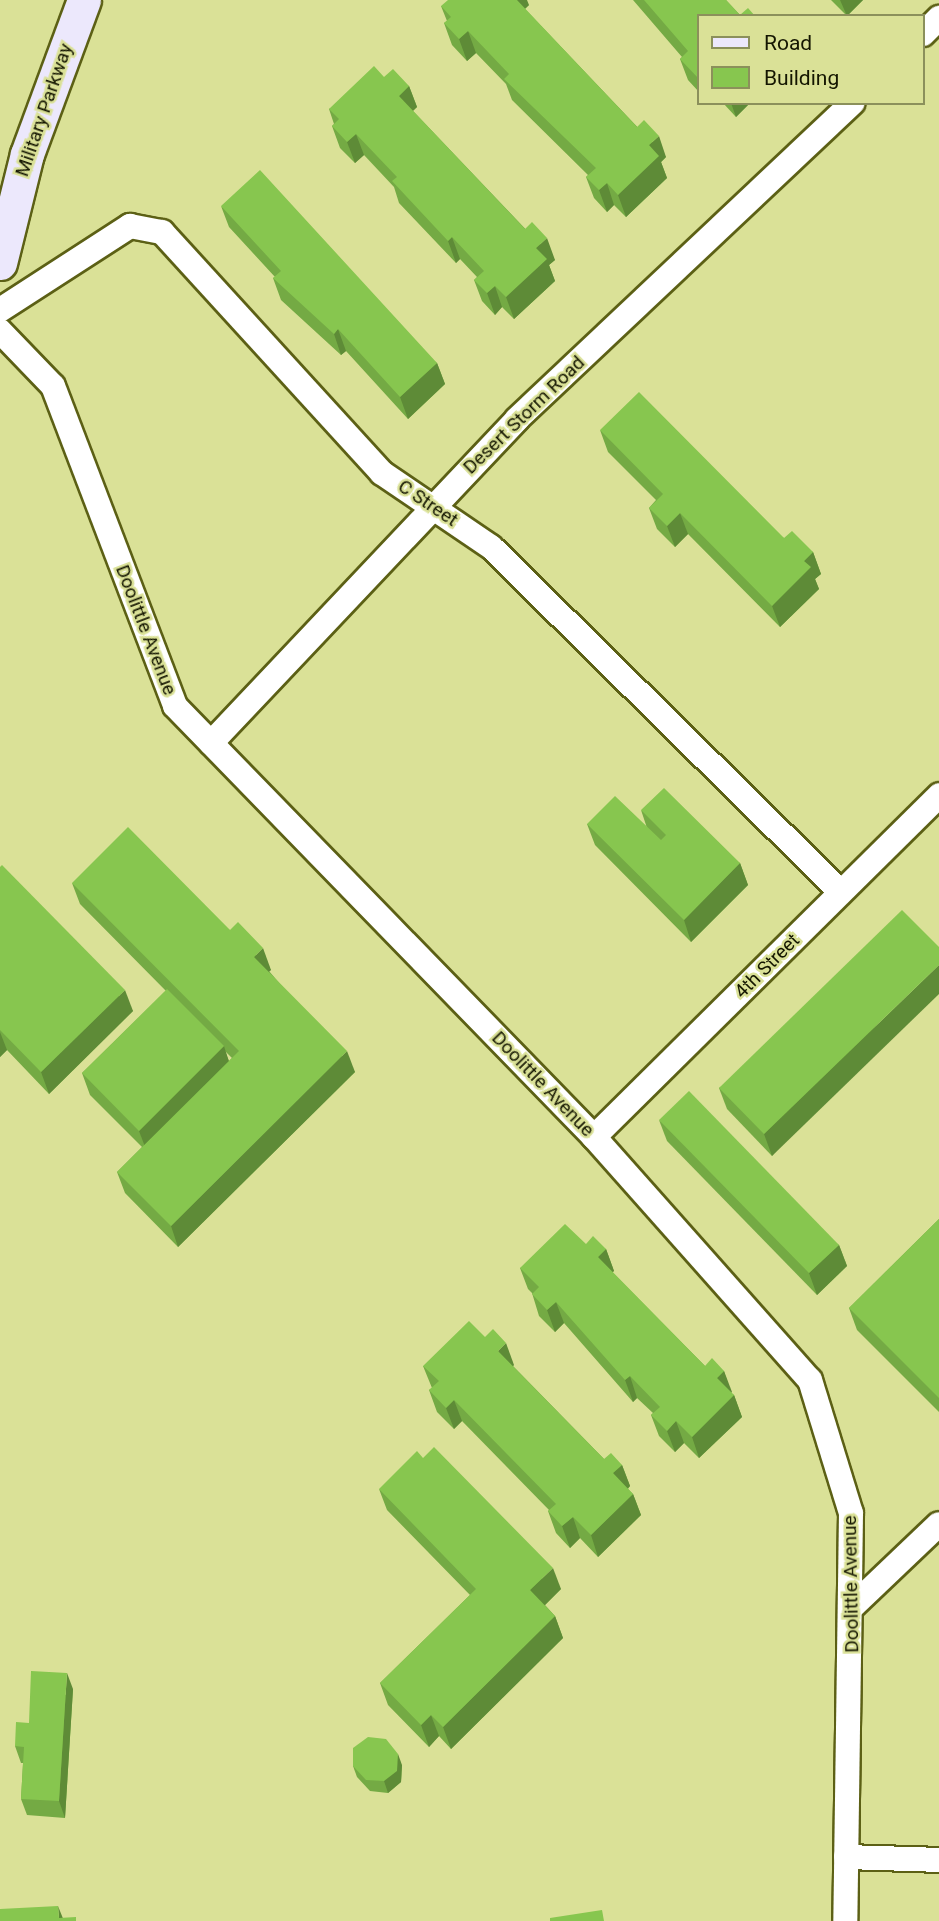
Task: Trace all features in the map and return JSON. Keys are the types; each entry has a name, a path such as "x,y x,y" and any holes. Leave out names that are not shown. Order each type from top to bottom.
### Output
{"street":[{"name":"Military Parkway","path":"0,263 27,154 83,0"},
{"path":"925,32 939,18"},
{"name":"Desert Storm Road","path":"211,743 432,504 850,105"},
{"name":"C Street","path":"0,310 130,226 162,232 382,473 432,504 491,547 841,892"},
{"name":"Doolittle Avenue","path":"0,331 53,386 175,706 594,1137 810,1380 851,1513 854,1605 845,1921"},
{"name":"4th Street","path":"594,1137 939,794"},
{"path":"854,1605 939,1524"},
{"path":"846,1857 939,1860"}],"building":[{"path":"448,0 517,0 637,127 644,120 659,136 649,145 659,156 618,195 607,183 599,190 586,177 596,168 504,79 509,74 468,31 459,39 444,23 451,17 441,6"},
{"path":"644,0 726,0 739,14 698,14 698,78 680,59 688,51"},
{"path":"748,8 753,14 741,14"},
{"path":"374,66 384,77 393,69 409,86 399,96 525,229 532,222 547,238 536,248 547,259 506,297 495,286 487,293 474,280 484,271 452,237 448,241 392,181 397,177 356,134 347,142 332,126 339,119 329,109"},
{"path":"260,170 437,363 400,397 338,329 334,334 273,278 281,271 221,206"},
{"path":"639,392 784,538 792,531 813,552 804,561 811,567 772,606 680,513 667,526 649,508 663,494 600,430"},
{"path":"664,788 740,863 684,920 587,824 615,796 661,840 666,835 641,810"},
{"path":"128,827 230,930 238,922 263,948 254,957 347,1051 171,1226 117,1172 239,1051 72,883"},
{"path":"2,865 125,990 41,1072 0,1030"},
{"path":"902,910 939,947 939,965 764,1134 719,1088"},
{"path":"167,989 224,1046 139,1131 82,1073"},
{"path":"689,1091 839,1245 809,1273 659,1120"},
{"path":"939,1219 939,1398 849,1308"},
{"path":"565,1224 586,1244 593,1236 606,1249 598,1257 705,1366 712,1358 724,1371 717,1378 734,1395 692,1437 676,1421 667,1431 651,1415 660,1407 630,1376 625,1380 556,1302 547,1310 532,1294 539,1287 520,1268"},
{"path":"469,1321 485,1337 493,1329 506,1343 498,1351 604,1459 611,1453 622,1465 613,1473 633,1494 591,1535 573,1517 562,1526 548,1511 556,1504 454,1400 446,1408 429,1390 439,1381 423,1366"},
{"path":"434,1447 553,1568 530,1590 555,1616 443,1727 431,1715 421,1725 380,1683 476,1589 379,1489 417,1451 423,1458"},
{"path":"31,1671 67,1673 59,1801 21,1799 24,1747 15,1746 16,1722 29,1723"},
{"path":"368,1737 386,1739 398,1754 397,1771 384,1781 366,1780 353,1766 353,1748"},
{"path":"58,1906 59,1918 76,1917 76,1921 0,1921 0,1909"},
{"path":"602,1910 604,1921 550,1921 550,1918"}]}
